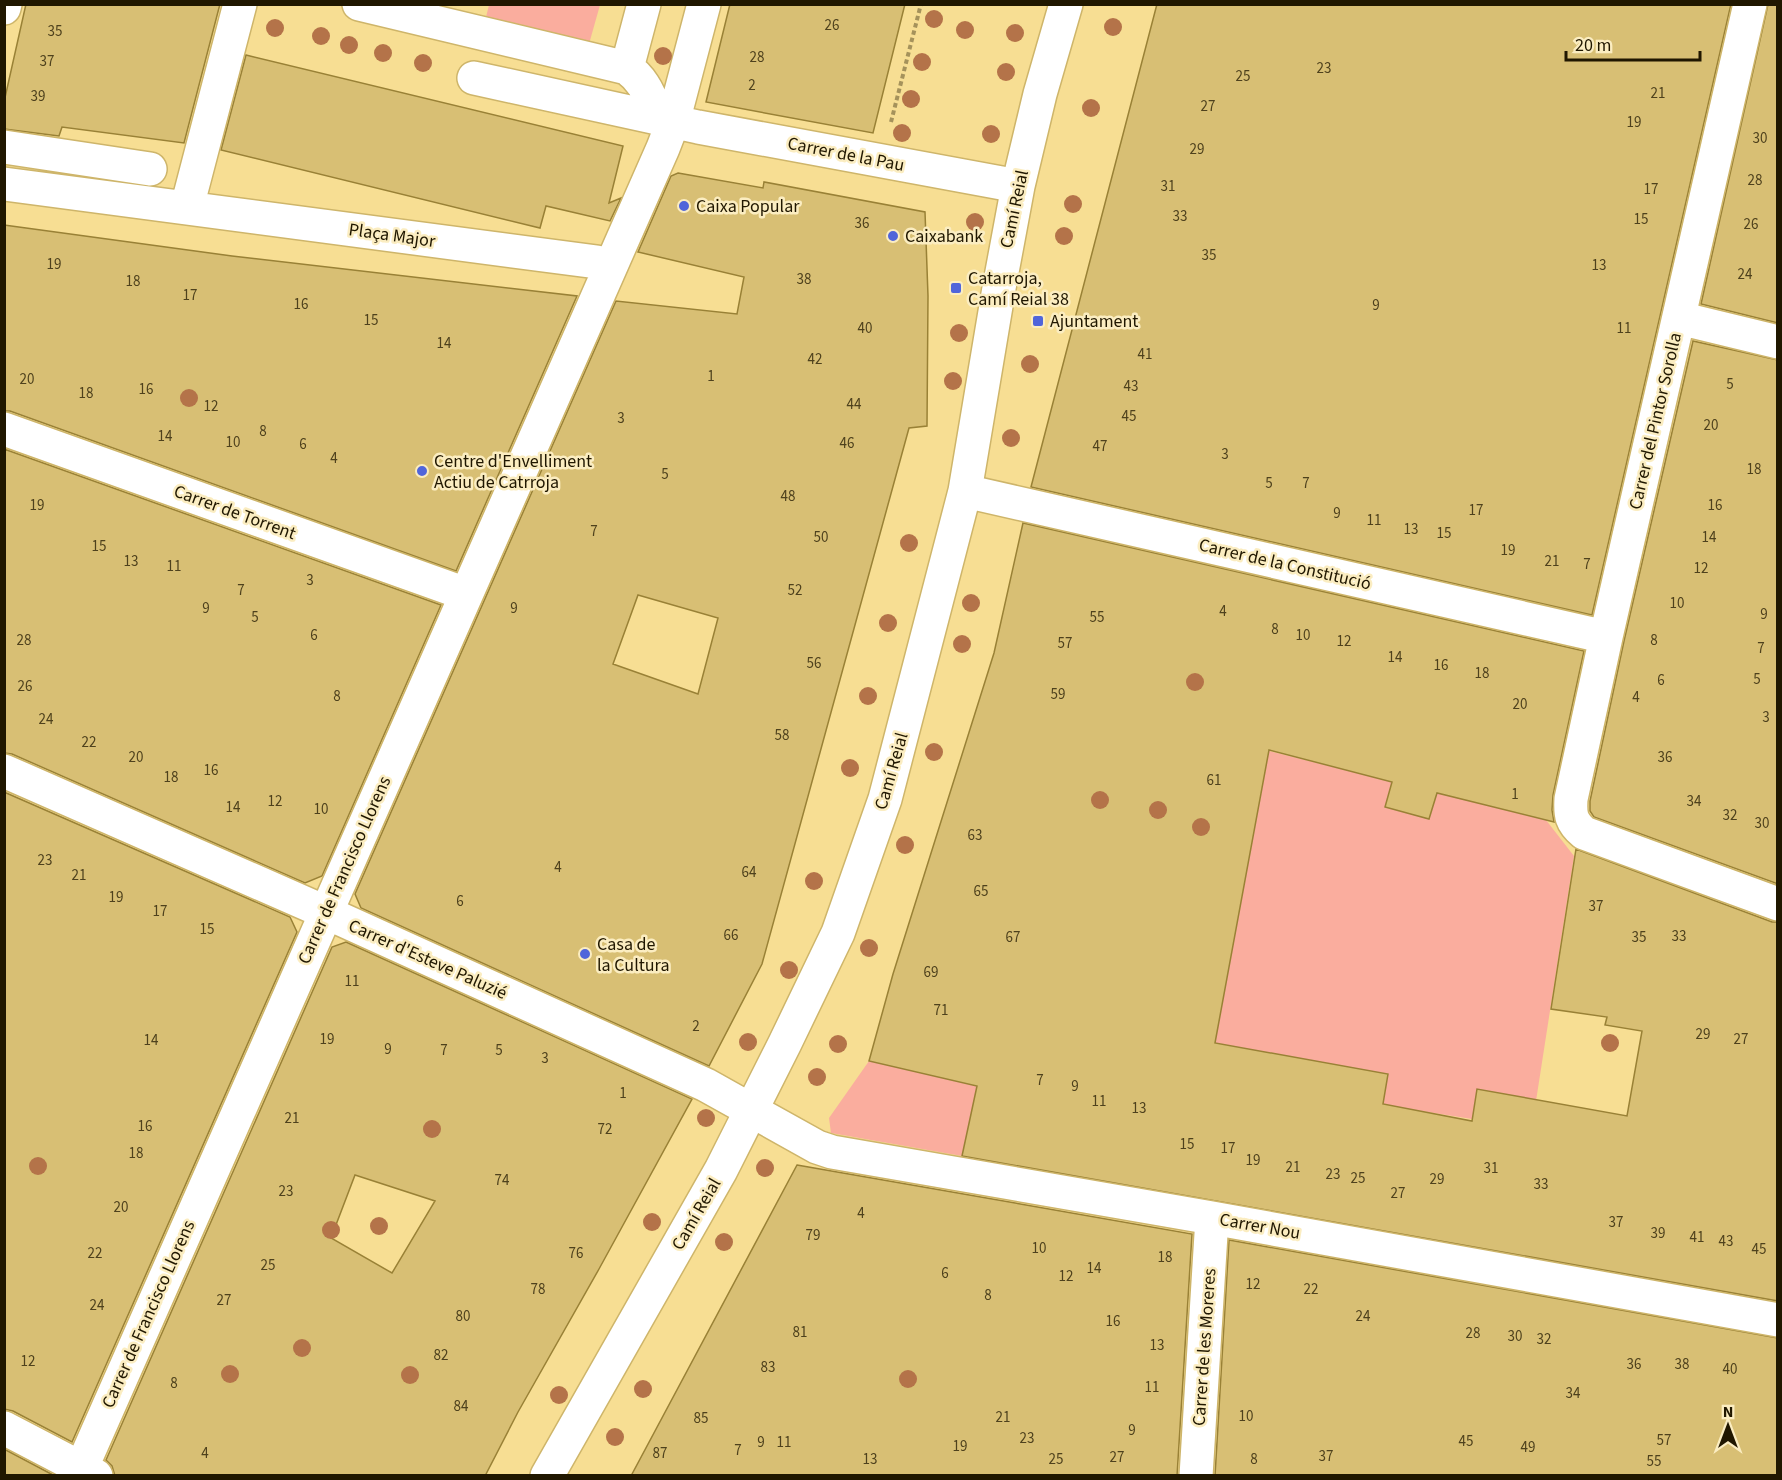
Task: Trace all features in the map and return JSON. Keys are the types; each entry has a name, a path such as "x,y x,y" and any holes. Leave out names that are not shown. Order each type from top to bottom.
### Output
{"street":[{"path":"187,207 240,4"},
{"path":"359,4 627,68 642,82 664,114"},
{"path":"627,68 644,4"},
{"path":"605,263 664,114 704,4"},
{"name":"Camí Reial","path":"547,1476 721,1170 785,1043 837,933 885,798 965,490 1018,186 1040,94 1066,4"},
{"name":"Carrer del Pintor Sorolla","path":"1750,4 1605,637 1571,798 1570,813 1575,825 1584,833 1778,904"},
{"name":"Carrer de la Pau","path":"474,78 1018,186"},
{"path":"4,147 150,168"},
{"name":"Plaça Major","path":"4,184 605,263"},
{"name":"Carrer de Francisco Llorens","path":"85,1473 325,912 466,594 605,263"},
{"path":"1679,318 1778,342"},
{"name":"Carrer de Torrent","path":"4,429 466,594"},
{"name":"Carrer de la Constitució","path":"965,490 1605,637"},
{"name":"Carrer d'Esteve Paluzié","path":"4,771 325,912 706,1085 751,1109"},
{"name":"Carrer Nou","path":"751,1109 817,1147 832,1152 1778,1320"},
{"name":"Carrer de les Moreres","path":"1196,1476 1212,1218"},
{"path":"4,1428 85,1473"}],"path":[{"path":"891,124 921,4"}],"shaded area":[{"path":"489,5 600,5 589,44 486,17"},
{"path":"1269,751 1546,820 1574,856 1536,1101 1477,1089 1472,1119 1383,1105 1388,1074 1215,1043"},
{"path":"869,1061 977,1086 962,1156 831,1133 829,1118"}],"building":[{"path":"26,4 220,4 184,143 62,127 59,136 4,129 4,102"},
{"path":"730,4 905,4 873,133 706,102"},
{"path":"1157,4 1731,4 1592,615 1031,487"},
{"path":"1768,4 1778,4 1778,323 1701,304"},
{"path":"246,55 623,146 609,203 621,198 610,221 546,206 540,228 221,150"},
{"path":"678,173 763,188 764,182 925,212 928,296 927,426 909,428 762,964 709,1066 361,908 355,894 616,301 737,314 744,277 638,252 671,176","holes":["638,595 718,618 698,694 613,664"]},
{"path":"4,225 232,256 577,296 456,571 10,411 4,411"},
{"path":"1693,341 1778,360 1778,884 1594,817 1590,811 1590,801 1624,641"},
{"path":"4,449 441,605 322,876 305,883 12,754 4,753"},
{"path":"1023,523 1584,651 1553,795 1554,822 1437,793 1429,819 1385,807 1392,782 1269,750 1215,1043 1388,1074 1383,1104 1472,1121 1477,1089 1627,1116 1642,1031 1605,1025 1607,1017 1551,1009 1576,849 1772,922 1778,922 1778,1301 962,1156 977,1086 869,1061 893,974 994,653"},
{"path":"4,792 290,917 297,932 72,1442 13,1411 4,1409"},
{"path":"346,942 692,1099 518,1412 485,1476 115,1476 112,1466 106,1460 332,947","holes":["355,1175 435,1201 392,1273 331,1238"]},
{"path":"797,1165 1192,1234 1177,1476 631,1476"},
{"path":"1229,1240 1778,1338 1778,1476 1215,1476"},
{"path":"4,1449 55,1476 4,1476"}],"place":[{"name":"Caixa Popular","path":"684,206"},
{"name":"Caixabank","path":"893,236"},
{"name":"Catarroja, Camí Reial 38","path":"956,288"},
{"name":"Ajuntament","path":"1038,321"},
{"name":"Centre d'Envelliment Actiu de Catrroja","path":"422,471"},
{"name":"Casa de la Cultura","path":"585,954"}]}
